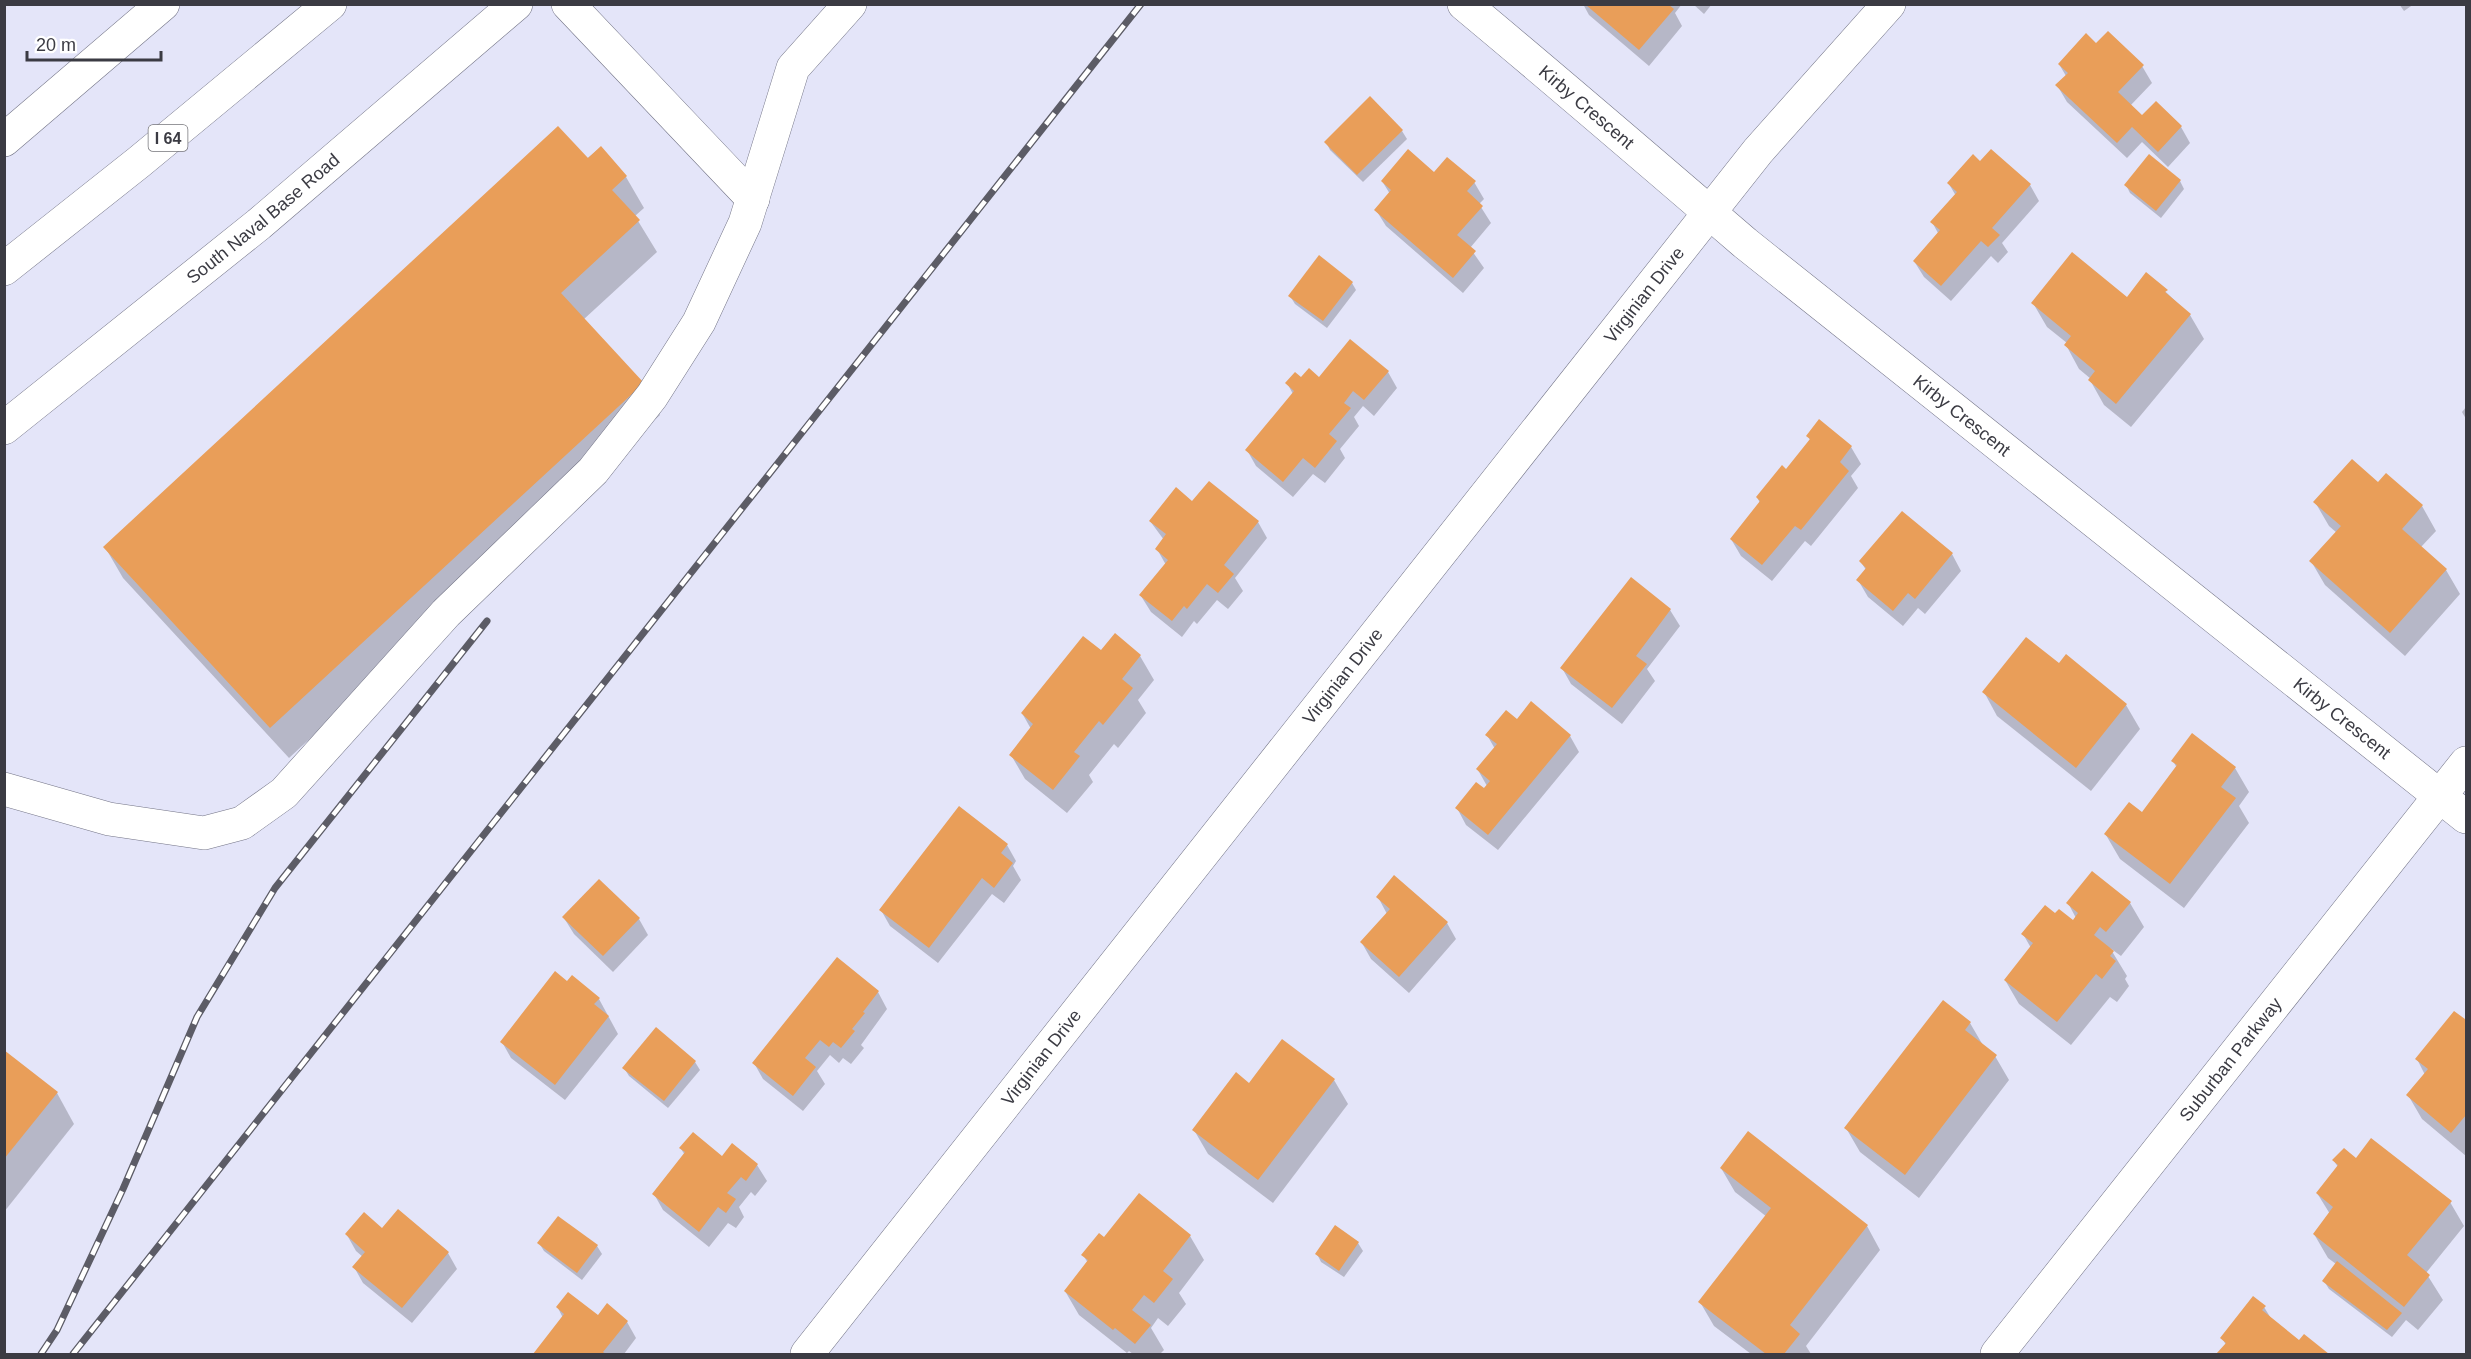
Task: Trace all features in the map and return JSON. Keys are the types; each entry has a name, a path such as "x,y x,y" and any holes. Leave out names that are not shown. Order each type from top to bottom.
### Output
{"main road":[{"path":"4,140 163,4"},
{"name":"I 64","path":"4,269 139,162 330,4"},
{"name":"South Naval Base Road","path":"4,428 259,224 516,4"},
{"path":"568,4 753,199"},
{"path":"4,789 109,819 204,833 242,823 284,793 446,613 593,471 652,396 699,322 746,223 793,68 850,4"},
{"name":"Kirby Crescent","path":"1464,4 1589,107 1628,144 1710,213 2466,817"},
{"name":"Virginian Drive","path":"807,1354 1758,151 1889,4"},
{"name":"Suburban Parkway","path":"1997,1354 2466,763"}],"building":[{"path":"1586,5 1669,5 1674,9 1639,50"},
{"path":"2108,31 2144,65 2118,92 2142,115 2156,101 2182,126 2158,152 2132,127 2117,143 2055,85 2068,73 2058,64 2086,33 2096,43"},
{"path":"1370,96 1403,130 1357,175 1324,142"},
{"path":"558,126 588,158 601,146 627,176 612,190 640,220 561,293 644,383 270,728 103,547"},
{"path":"1408,149 1434,172 1447,157 1476,181 1467,191 1483,206 1457,235 1476,251 1453,278 1374,210 1391,190 1381,181"},
{"path":"1991,149 2031,184 1992,228 2000,235 1988,247 1981,241 1941,286 1913,261 1940,230 1930,222 1957,192 1947,183 1973,154 1980,161"},
{"path":"2149,154 2181,180 2156,211 2124,185"},
{"path":"2072,252 2127,297 2146,272 2168,290 2165,292 2191,314 2116,404 2088,380 2095,371 2064,345 2071,336 2031,303"},
{"path":"1319,255 1353,282 1323,321 1288,296"},
{"path":"1350,339 1389,371 1364,400 1353,391 1344,403 1351,408 1329,434 1337,441 1315,468 1303,458 1283,482 1245,450 1294,391 1285,383 1295,372 1301,377 1309,368 1319,377"},
{"path":"1819,419 1852,446 1840,462 1849,471 1801,530 1795,526 1762,565 1730,539 1760,501 1756,497 1782,465 1786,469 1810,439 1806,436"},
{"path":"2352,459 2378,482 2386,473 2423,505 2402,529 2447,569 2390,633 2309,561 2341,526 2313,502"},
{"path":"1209,481 1259,521 1224,565 1234,574 1218,593 1207,584 1187,609 1184,606 1172,621 1139,595 1168,560 1155,549 1166,534 1149,521 1176,487 1192,501"},
{"path":"1902,511 1953,553 1915,599 1908,593 1893,611 1856,580 1866,568 1859,561"},
{"path":"1631,577 1671,609 1636,656 1647,664 1612,708 1560,668"},
{"path":"1115,633 1141,655 1122,679 1133,688 1103,725 1099,721 1074,752 1080,756 1053,790 1009,755 1033,724 1021,713 1083,636 1101,650"},
{"path":"2026,637 2059,663 2066,654 2127,704 2076,768 1982,692"},
{"path":"1531,701 1571,735 1488,835 1455,808 1476,782 1484,788 1490,781 1476,769 1497,744 1485,735 1506,710 1517,719"},
{"path":"2192,733 2236,767 2221,787 2236,798 2170,884 2104,834 2129,802 2142,812 2177,765 2171,761"},
{"path":"959,806 1008,844 1001,853 1013,863 994,888 982,878 929,948 879,910"},
{"path":"2092,871 2131,902 2106,932 2100,927 2094,935 2114,951 2110,956 2116,961 2102,979 2096,974 2057,1022 2004,980 2033,943 2021,934 2045,905 2055,913 2059,909 2073,920 2078,913 2066,903"},
{"path":"1394,875 1448,922 1399,977 1360,942 1390,909 1376,897"},
{"path":"599,879 640,918 603,956 562,917"},
{"path":"837,957 879,991 852,1029 855,1031 841,1048 833,1042 829,1047 820,1040 805,1058 816,1067 793,1096 752,1063"},
{"path":"555,971 567,981 572,975 600,998 594,1004 609,1016 555,1085 500,1042"},
{"path":"1943,1000 1971,1022 1965,1030 1997,1055 1905,1175 1844,1128"},
{"path":"2454,1011 2466,1018 2466,1115 2451,1133 2406,1095 2428,1069 2415,1059"},
{"path":"656,1027 696,1061 664,1101 622,1068"},
{"path":"1282,1039 1335,1079 1258,1180 1192,1130 1236,1072 1249,1083"},
{"path":"4,1050 58,1092 4,1159"},
{"path":"1748,1131 1868,1225 1790,1325 1800,1334 1784,1354 1766,1354 1698,1302 1771,1208 1720,1168"},
{"path":"693,1132 722,1156 732,1143 758,1164 746,1181 741,1177 727,1193 736,1199 726,1213 718,1207 699,1232 652,1194 685,1152 679,1148"},
{"path":"2371,1138 2452,1201 2407,1255 2430,1275 2404,1307 2313,1234 2333,1207 2316,1193 2338,1165 2332,1160 2344,1148 2356,1158"},
{"path":"1139,1193 1191,1235 1163,1271 1173,1279 1154,1303 1144,1295 1132,1310 1151,1325 1135,1344 1115,1328 1113,1330 1064,1291 1088,1260 1081,1255 1099,1233 1104,1237"},
{"path":"398,1209 449,1252 402,1308 352,1267 365,1252 345,1234 364,1212 382,1228"},
{"path":"558,1216 598,1245 577,1273 537,1243"},
{"path":"1335,1225 1359,1242 1339,1271 1315,1254"},
{"path":"2337,1261 2402,1313 2387,1330 2322,1281"},
{"path":"568,1292 598,1315 607,1303 628,1321 603,1352 606,1354 533,1354 564,1314 556,1307"},
{"path":"2253,1296 2266,1306 2262,1310 2299,1340 2304,1334 2329,1354 2216,1354 2226,1343 2220,1338"}],"railway":[{"path":"73,1354 1141,4"},
{"path":"41,1354 57,1330 123,1189 197,1017 275,888 487,621"}]}
